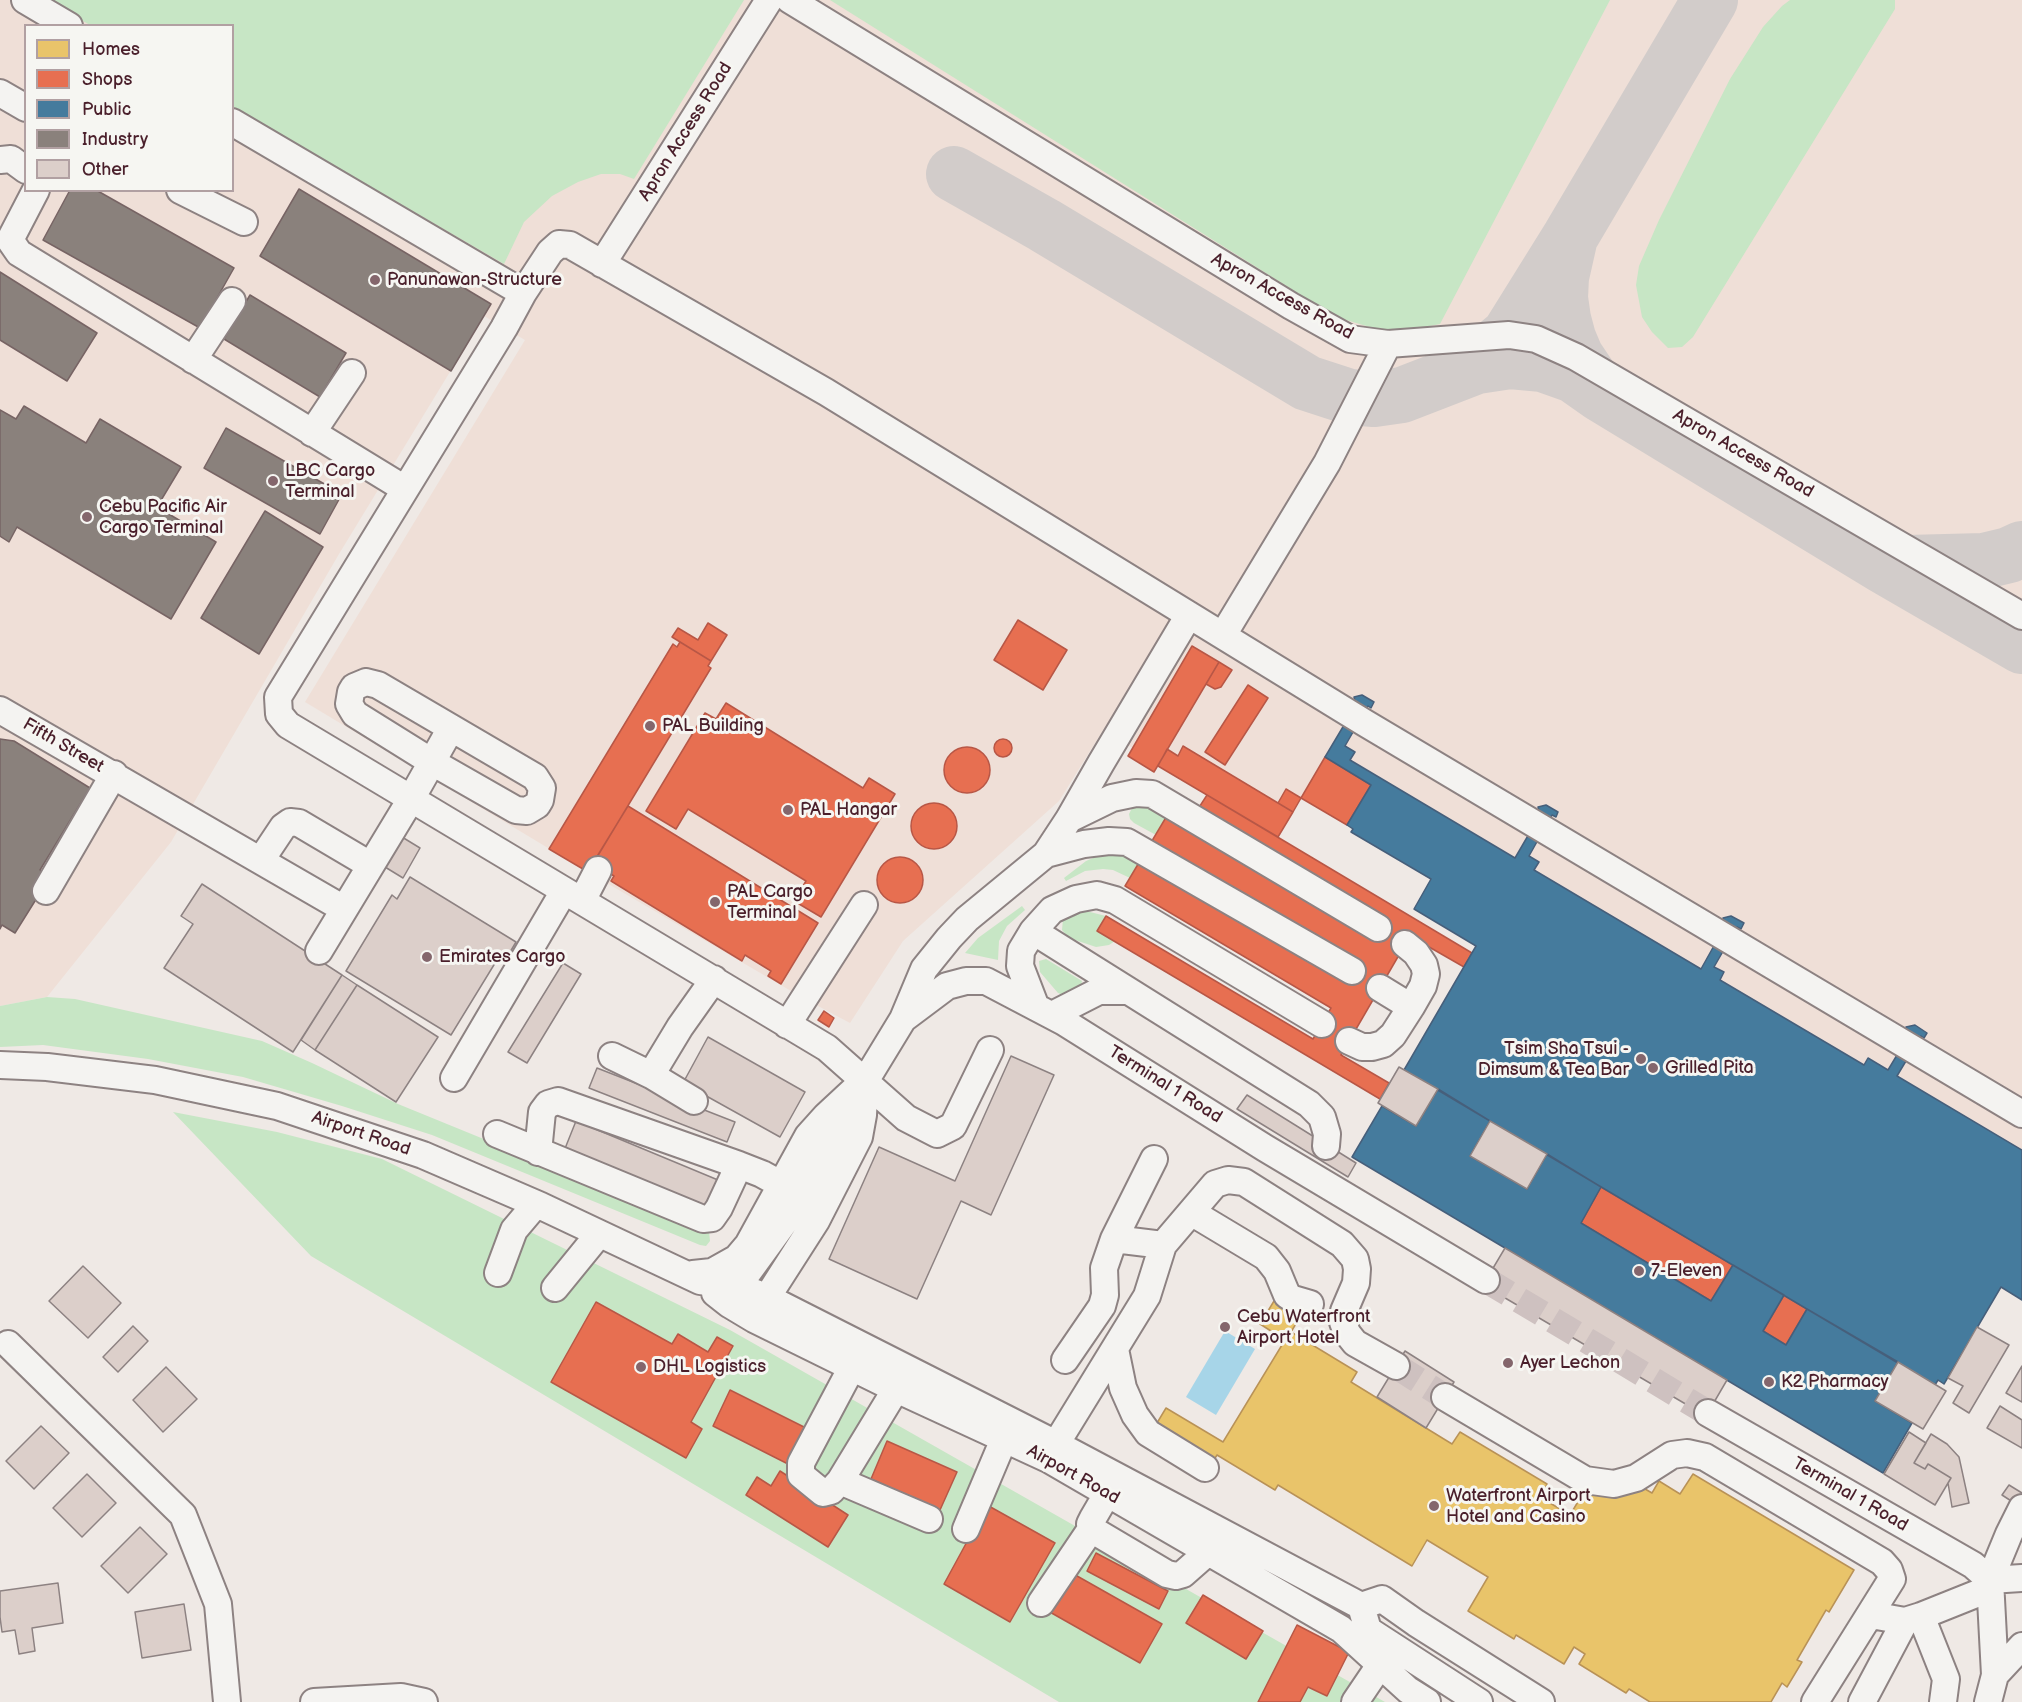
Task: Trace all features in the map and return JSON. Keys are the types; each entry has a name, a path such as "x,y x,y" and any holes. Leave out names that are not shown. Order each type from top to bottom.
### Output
{"street":[{"path":"26,0 66,24"},
{"name":"Apron Access Road","path":"602,264 769,0"},
{"name":"Apron Access Road","path":"790,0 1292,306 1350,339 1388,344 1509,335 1536,339 1576,357 2022,616"},
{"path":"0,93 24,107"},
{"path":"234,123 523,293"},
{"path":"0,160 11,159 24,169"},
{"path":"35,192 10,240 19,253 405,489"},
{"path":"184,192 244,222"},
{"path":"990,1050 953,1126 937,1134 906,1118 827,1048 288,725 279,714 278,697 523,293 550,252 559,244 570,245 826,392 1365,723 2022,1114"},
{"path":"193,360 232,301"},
{"path":"1223,635 1327,463 1388,344"},
{"path":"312,433 351,373"},
{"path":"903,1019 924,969 949,938 967,919 1046,854 1070,819 1189,615"},
{"path":"372,683 451,728 535,777 542,788 540,800 533,809 516,810 355,714 349,704 351,692 360,684 372,683"},
{"name":"Fifth Street","path":"0,710 344,909"},
{"path":"319,951 451,728"},
{"path":"46,891 120,778"},
{"path":"1070,819 1112,798 1136,793 1152,794 1378,928"},
{"path":"261,860 283,827 290,822 299,823 370,866"},
{"path":"1046,854 1084,844 1109,841 1127,842 1352,971"},
{"path":"454,1078 573,896 598,870"},
{"path":"1126,991 1099,991 1044,1010 1020,966 1021,951 1033,931 1052,910 1076,898 1097,895 1115,900 1322,1024"},
{"path":"787,1025 864,905"},
{"path":"1033,931 1309,1104 1322,1117 1327,1134 1319,1160"},
{"path":"1349,1041 1362,1047 1383,1044 1394,1035 1411,1007 1423,986 1426,974 1424,964 1405,944"},
{"path":"651,1075 680,1027 714,980"},
{"name":"Terminal 1 Road","path":"734,1295 791,1213 823,1161 864,1083 903,1019 947,987 966,981 986,981 1044,1010 1319,1160 1486,1280"},
{"path":"1380,988 1411,1007"},
{"path":"612,1056 651,1075 694,1101"},
{"name":"Airport Road","path":"0,1065 47,1067 155,1080 277,1106 423,1155 734,1295 766,1297 1053,1452 1361,1606"},
{"name":"Terminal 1 Road","path":"693,1278 712,1272 737,1258 748,1245 808,1136 841,1101 864,1083"},
{"name":"Terminal 1 Road","path":"754,1319 816,1221 859,1137 863,1115 864,1083"},
{"path":"538,1152 542,1112 548,1104 558,1101 739,1165 782,1185"},
{"path":"497,1134 703,1219 712,1218 739,1165"},
{"path":"1065,1360 1102,1306 1105,1295 1104,1268 1114,1239 1154,1159"},
{"path":"1053,1452 1147,1296 1163,1245 1215,1184 1228,1180 1244,1182 1342,1244 1355,1271 1344,1311 1343,1322 1347,1333 1355,1343 1396,1366"},
{"path":"498,1273 514,1230 536,1204"},
{"path":"1191,1212 1266,1257 1277,1271 1287,1295 1310,1304"},
{"path":"555,1288 599,1233"},
{"path":"1114,1239 1163,1245"},
{"name":"Airport Road","path":"734,1295 754,1319 896,1389 1004,1439 1053,1452 1107,1494 1341,1629 1408,1690 1427,1702"},
{"path":"8,1344 183,1515 218,1604 227,1702"},
{"path":"1115,1348 1123,1388 1135,1416 1148,1433 1205,1468"},
{"path":"852,1367 801,1463 801,1475 823,1492 831,1491 840,1481 896,1389"},
{"path":"1445,1397 1585,1480 1614,1484 1636,1478 1672,1455 1687,1453 1705,1458 1882,1562 1889,1570 1892,1580 1815,1702"},
{"name":"Terminal 1 Road","path":"1708,1413 1972,1564 1990,1584"},
{"path":"966,1529 1004,1439"},
{"path":"840,1481 929,1520"},
{"path":"1041,1603 1091,1528 1090,1524 1107,1494"},
{"path":"1988,1702 1995,1675 1990,1584 2021,1512"},
{"path":"1091,1528 1167,1574 1176,1576 1183,1574 1208,1552"},
{"path":"1870,1615 1913,1618 1990,1584 2022,1578"},
{"path":"1469,1696 1368,1630 1361,1606 1382,1599 1541,1702"},
{"path":"1862,1702 1913,1618"},
{"path":"1913,1618 1946,1679 1943,1702"},
{"path":"1995,1675 2022,1646"},
{"path":"1355,1702 1380,1665"},
{"path":"314,1702 401,1697 424,1702"}],"shaded area":[{"path":"0,0 2022,0 2022,1300 2000,1288 1944,1384 1938,1381 1936,1384 1946,1391 1923,1429 1912,1423 1883,1473 1352,1157 1382,1106 1378,1103 1389,1083 1399,1067 1404,1069 1476,946 1414,909 1431,879 1351,832 1353,829 1302,798 1278,837 1158,766 1154,772 1128,756 1133,748 1102,732 1059,801 903,941 850,1023 803,998 588,872 305,702 525,340 484,316 339,554 171,842 47,997 0,1006"}],"green space":[{"path":"45,0 744,0 634,179 620,174 601,174 578,182 552,196 524,222 504,264 234,108 234,24 88,24"},
{"path":"830,0 1610,0 1440,324 1405,331 1373,328 1336,317"},
{"path":"1790,0 1895,0 1895,9 1693,337 1682,347 1668,348 1652,332 1642,317 1636,285 1639,266 1659,220 1730,79 1763,27"},
{"path":"1145,804 1167,816 1156,835 1130,819 1129,814 1132,808"},
{"path":"1114,853 1124,854 1140,861 1130,878 1113,870 1103,869 1085,871 1066,881 1064,878 1086,861"},
{"path":"1022,906 1025,910 1007,926 999,941 998,960 965,953 978,938"},
{"path":"1078,911 1106,916 1115,941 1109,945 1096,947 1069,938 1062,930 1063,919"},
{"path":"1046,959 1082,981 1081,987 1063,995 1058,993 1040,972 1039,961"},
{"path":"47,997 75,999 262,1041 398,1104 709,1231 710,1241 706,1246 700,1245 432,1135 243,1077 148,1059 43,1045 0,1047 0,1006"},
{"path":"173,1112 277,1132 382,1159 730,1330 1385,1702 1059,1702 311,1256"}],"water":[{"path":"1225,1331 1255,1349 1216,1415 1186,1397"}],"building: Homes":[{"name":"Waterfront Airport Hotel and Casino","path":"1274,1301 1300,1317 1291,1332 1357,1372 1351,1382 1452,1444 1460,1432 1547,1484 1540,1497 1570,1515 1582,1495 1633,1482 1652,1493 1659,1481 1680,1494 1693,1474 1854,1570 1829,1612 1826,1610 1797,1660 1802,1662 1787,1687 1782,1683 1771,1702 1650,1702 1629,1689 1626,1693 1579,1664 1585,1654 1574,1647 1564,1664 1516,1635 1514,1639 1468,1611 1488,1577 1427,1540 1412,1566 1278,1485 1275,1490 1217,1455 1212,1463 1154,1428 1166,1408 1223,1442 1285,1340 1260,1324"}],"building: Shops":[{"path":"1018,620 1067,650 1043,690 994,660"},
{"path":"708,623 727,635 711,661 672,637 678,628 698,640"},
{"name":"PAL Building","path":"680,642 711,661 708,666 711,668 588,872 549,849 673,644 677,647"},
{"path":"1192,646 1219,662 1154,772 1128,756"},
{"path":"1219,662 1232,670 1221,687 1215,689 1206,684"},
{"path":"1248,685 1268,698 1225,765 1205,752"},
{"name":"PAL Hangar","path":"726,703 863,788 869,778 895,794 821,917 794,901 806,881 688,809 676,829 646,811 705,713 716,719"},
{"path":"1003,739 1009,742 1012,748 1009,754 1003,757 997,754 994,748 997,742"},
{"path":"1183,746 1293,812 1278,837 1158,766 1167,749 1178,756"},
{"path":"967,747 983,754 990,770 983,786 967,793 951,786 944,770 951,754"},
{"path":"1325,757 1371,785 1347,825 1301,798"},
{"path":"1286,789 1301,798 1293,812 1278,803"},
{"path":"1207,795 1472,953 1464,967 1410,936 1341,1055 1389,1083 1380,1099 1097,931 1106,916 1313,1039 1331,1008 1125,886 1168,814 1198,809"},
{"path":"934,803 950,810 957,826 950,842 934,849 918,842 911,826 918,810"},
{"name":"PAL Cargo Terminal","path":"628,806 818,923 781,984 768,976 771,971 745,955 742,961 611,881 614,876 593,863"},
{"path":"900,857 916,864 923,880 916,896 900,903 884,896 877,880 884,864"},
{"path":"824,1011 834,1018 829,1027 818,1020"},
{"path":"1601,1187 1733,1265 1711,1301 1581,1223"},
{"path":"1784,1295 1807,1309 1786,1345 1763,1331"},
{"name":"DHL Logistics","path":"596,1302 672,1344 678,1334 708,1352 717,1337 733,1346 691,1422 702,1429 686,1458 551,1382"},
{"path":"730,1390 806,1428 788,1464 713,1426"},
{"path":"887,1441 957,1472 940,1510 871,1479"},
{"path":"780,1471 848,1515 828,1547 746,1495 757,1477 771,1486"},
{"path":"987,1505 1055,1543 1010,1622 944,1584"},
{"path":"1096,1553 1168,1591 1159,1609 1087,1571"},
{"path":"1070,1572 1162,1624 1140,1663 1048,1611"},
{"path":"1203,1595 1263,1631 1246,1659 1186,1623"},
{"path":"1297,1625 1349,1652 1327,1696 1308,1687 1300,1702 1258,1702"}],"building: Public":[{"path":"1362,695 1374,702 1371,708 1368,706 1345,746 1355,752 1350,760 1515,858 1540,815 1538,807 1546,805 1558,812 1556,817 1552,815 1529,856 1539,862 1534,870 1701,969 1725,926 1723,918 1731,916 1744,923 1741,929 1737,927 1714,967 1724,972 1720,980 1864,1065 1868,1058 1888,1070 1909,1035 1906,1027 1915,1025 1927,1033 1924,1038 1921,1036 1897,1076 2022,1150 2022,1300 2001,1287 1944,1384 1938,1380 1935,1385 1404,1070 1476,946 1414,909 1431,879 1351,832 1353,829 1347,825 1371,785 1325,757 1356,705 1354,697"},
{"path":"1438,1089 1490,1121 1470,1156 1527,1189 1547,1154 1601,1187 1581,1223 1711,1301 1733,1265 1784,1295 1763,1331 1786,1345 1807,1309 1898,1362 1875,1401 1912,1423 1883,1473 1352,1157 1382,1106 1416,1126"}],"building: Industry":[{"name":"Panunawan-Structure","path":"299,189 491,304 451,371 260,256"},
{"path":"69,192 100,192 234,268 200,328 43,240"},
{"path":"0,272 97,333 67,381 0,340"},
{"path":"250,295 346,353 320,397 224,339"},
{"name":"Cebu Pacific Air Cargo Terminal","path":"24,406 86,443 100,419 181,467 157,507 216,542 171,619 17,527 9,542 0,536 0,410 16,419"},
{"name":"LBC Cargo Terminal","path":"226,428 342,494 320,534 204,468"},
{"path":"265,511 323,547 259,654 201,618"},
{"path":"0,739 14,741 90,788 40,870 50,877 15,933 2,925 0,929"}],"building: Other":[{"path":"402,837 420,848 403,878 385,867"},
{"name":"Emirates Cargo","path":"410,877 516,942 506,959 500,955 451,1035 346,971 392,895 397,899"},
{"path":"202,884 342,975 293,1052 164,968 193,924 181,916"},
{"path":"563,963 581,974 527,1063 508,1052"},
{"path":"342,975 357,985 315,1050 301,1040"},
{"path":"357,985 438,1037 396,1102 315,1050"},
{"path":"708,1037 805,1092 780,1137 683,1083"},
{"path":"1011,1056 1054,1075 991,1215 961,1201 917,1299 829,1259 879,1147 955,1181"},
{"path":"1399,1067 1438,1089 1416,1126 1378,1103"},
{"path":"597,1068 735,1122 727,1142 589,1088"},
{"path":"1247,1095 1356,1163 1348,1177 1237,1109"},
{"path":"576,1121 718,1180 704,1214 562,1156"},
{"path":"1490,1121 1547,1154 1527,1189 1470,1156"},
{"path":"1505,1248 1727,1380 1706,1416 1483,1285"},
{"path":"83,1266 121,1303 88,1338 49,1301"},
{"path":"133,1326 148,1341 118,1372 103,1357"},
{"path":"1977,1327 2009,1345 1969,1413 1953,1403 1963,1386 1948,1378"},
{"path":"1405,1351 1454,1382 1426,1428 1377,1397"},
{"path":"1898,1362 1946,1391 1923,1429 1875,1401"},
{"path":"2022,1366 2022,1402 2006,1393"},
{"path":"166,1367 197,1399 163,1432 133,1400"},
{"path":"2000,1406 2022,1420 2022,1448 1987,1428"},
{"path":"41,1426 69,1453 34,1489 6,1461"},
{"path":"1909,1432 1926,1443 1914,1463 1925,1469 1928,1464 1951,1478 1935,1505 1884,1474"},
{"path":"1931,1434 1947,1444 1959,1457 1969,1503 1952,1507 1948,1483 1951,1478 1928,1464 1925,1469 1914,1463"},
{"path":"87,1474 116,1503 82,1537 53,1508"},
{"path":"2009,1485 2022,1493 2022,1508 2002,1495"},
{"path":"140,1527 167,1554 128,1593 101,1566"},
{"path":"58,1583 63,1623 32,1628 35,1651 19,1654 15,1630 2,1632 0,1591"},
{"path":"184,1604 191,1650 142,1658 135,1612"}],"taxiway":[{"path":"1459,371 1479,360 1509,335 1570,237 1710,0"},
{"path":"954,174 1044,225 1307,383 1350,397 1374,399 1402,395 1477,366 1510,361 1543,364 1574,375 1601,394"},
{"path":"1570,237 1561,277 1560,298 1563,319 1576,357 1601,394 1884,566 2022,646"},
{"path":"1884,566 1907,563 1984,561 2009,555 2022,549"}],"tunnel":[{"path":"1486,1280 1708,1413"},
{"path":"1396,1366 1445,1397"}],"place":[{"name":"Panunawan-Structure","path":"375,280"},
{"name":"LBC Cargo Terminal","path":"273,481"},
{"name":"Cebu Pacific Air Cargo Terminal","path":"87,517"},
{"name":"PAL Building","path":"650,726"},
{"name":"PAL Hangar","path":"788,810"},
{"name":"PAL Cargo Terminal","path":"715,902"},
{"name":"Emirates Cargo","path":"427,957"},
{"name":"Tsim Sha Tsui - Dimsum & Tea Bar","path":"1641,1059"},
{"name":"Grilled Pita","path":"1653,1068"},
{"name":"7-Eleven","path":"1639,1271"},
{"name":"Cebu Waterfront Airport Hotel","path":"1225,1327"},
{"name":"Ayer Lechon","path":"1508,1363"},
{"name":"DHL Logistics","path":"641,1367"},
{"name":"K2 Pharmacy","path":"1769,1382"},
{"name":"Waterfront Airport Hotel and Casino","path":"1434,1506"}]}
